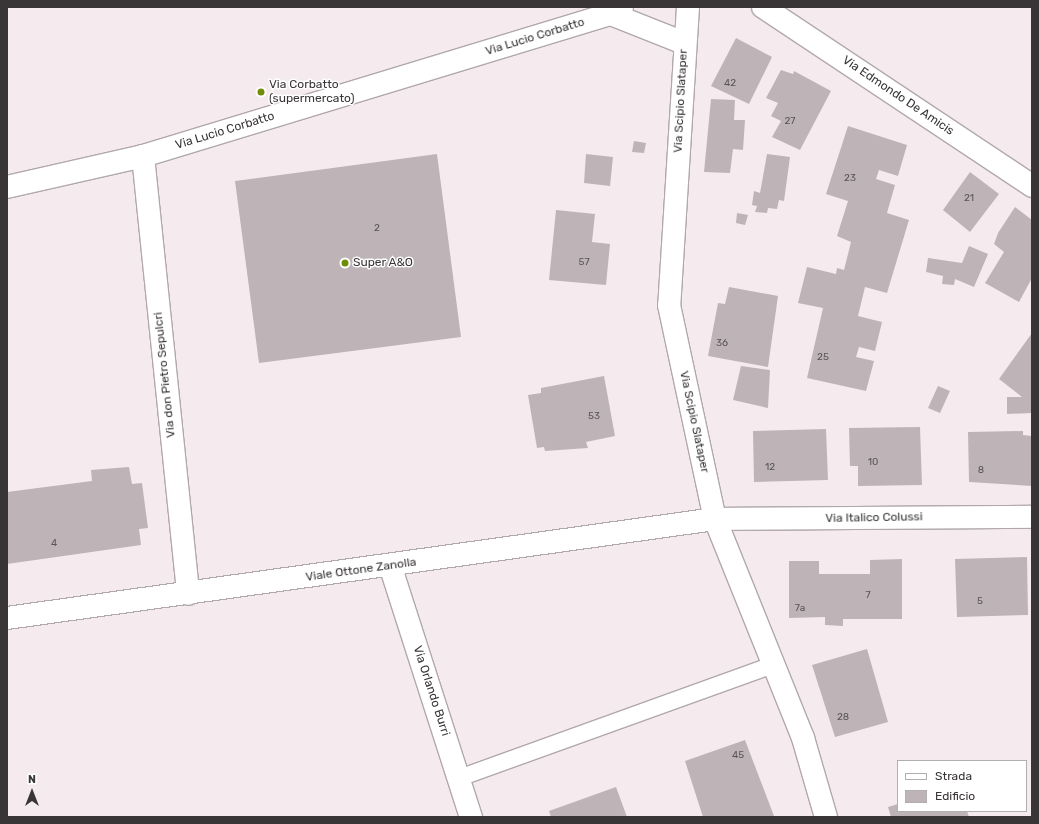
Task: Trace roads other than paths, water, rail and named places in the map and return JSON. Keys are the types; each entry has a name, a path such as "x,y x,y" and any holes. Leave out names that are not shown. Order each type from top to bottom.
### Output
{"street":[{"name":"Via Scipio Slataper","path":"688,7 684,43 669,305 715,520 803,738 826,817"},
{"name":"Via Edmondo De Amicis","path":"763,7 1032,186"},
{"path":"616,11 684,43"},
{"name":"Via Lucio Corbatto","path":"7,187 143,156 616,11"},
{"name":"Via don Pietro Sepulcri","path":"143,156 188,594"},
{"name":"Via Italico Colussi","path":"715,520 1032,517"},
{"name":"Viale Ottone Zanolla","path":"7,618 715,520"},
{"name":"Via Orlando Burri","path":"390,566 471,817"}],"lane":[{"path":"459,778 773,665"}],"place":[{"name":"Via Corbatto (supermercato)","path":"261,92"},
{"name":"Super A&O","path":"345,263"}]}
